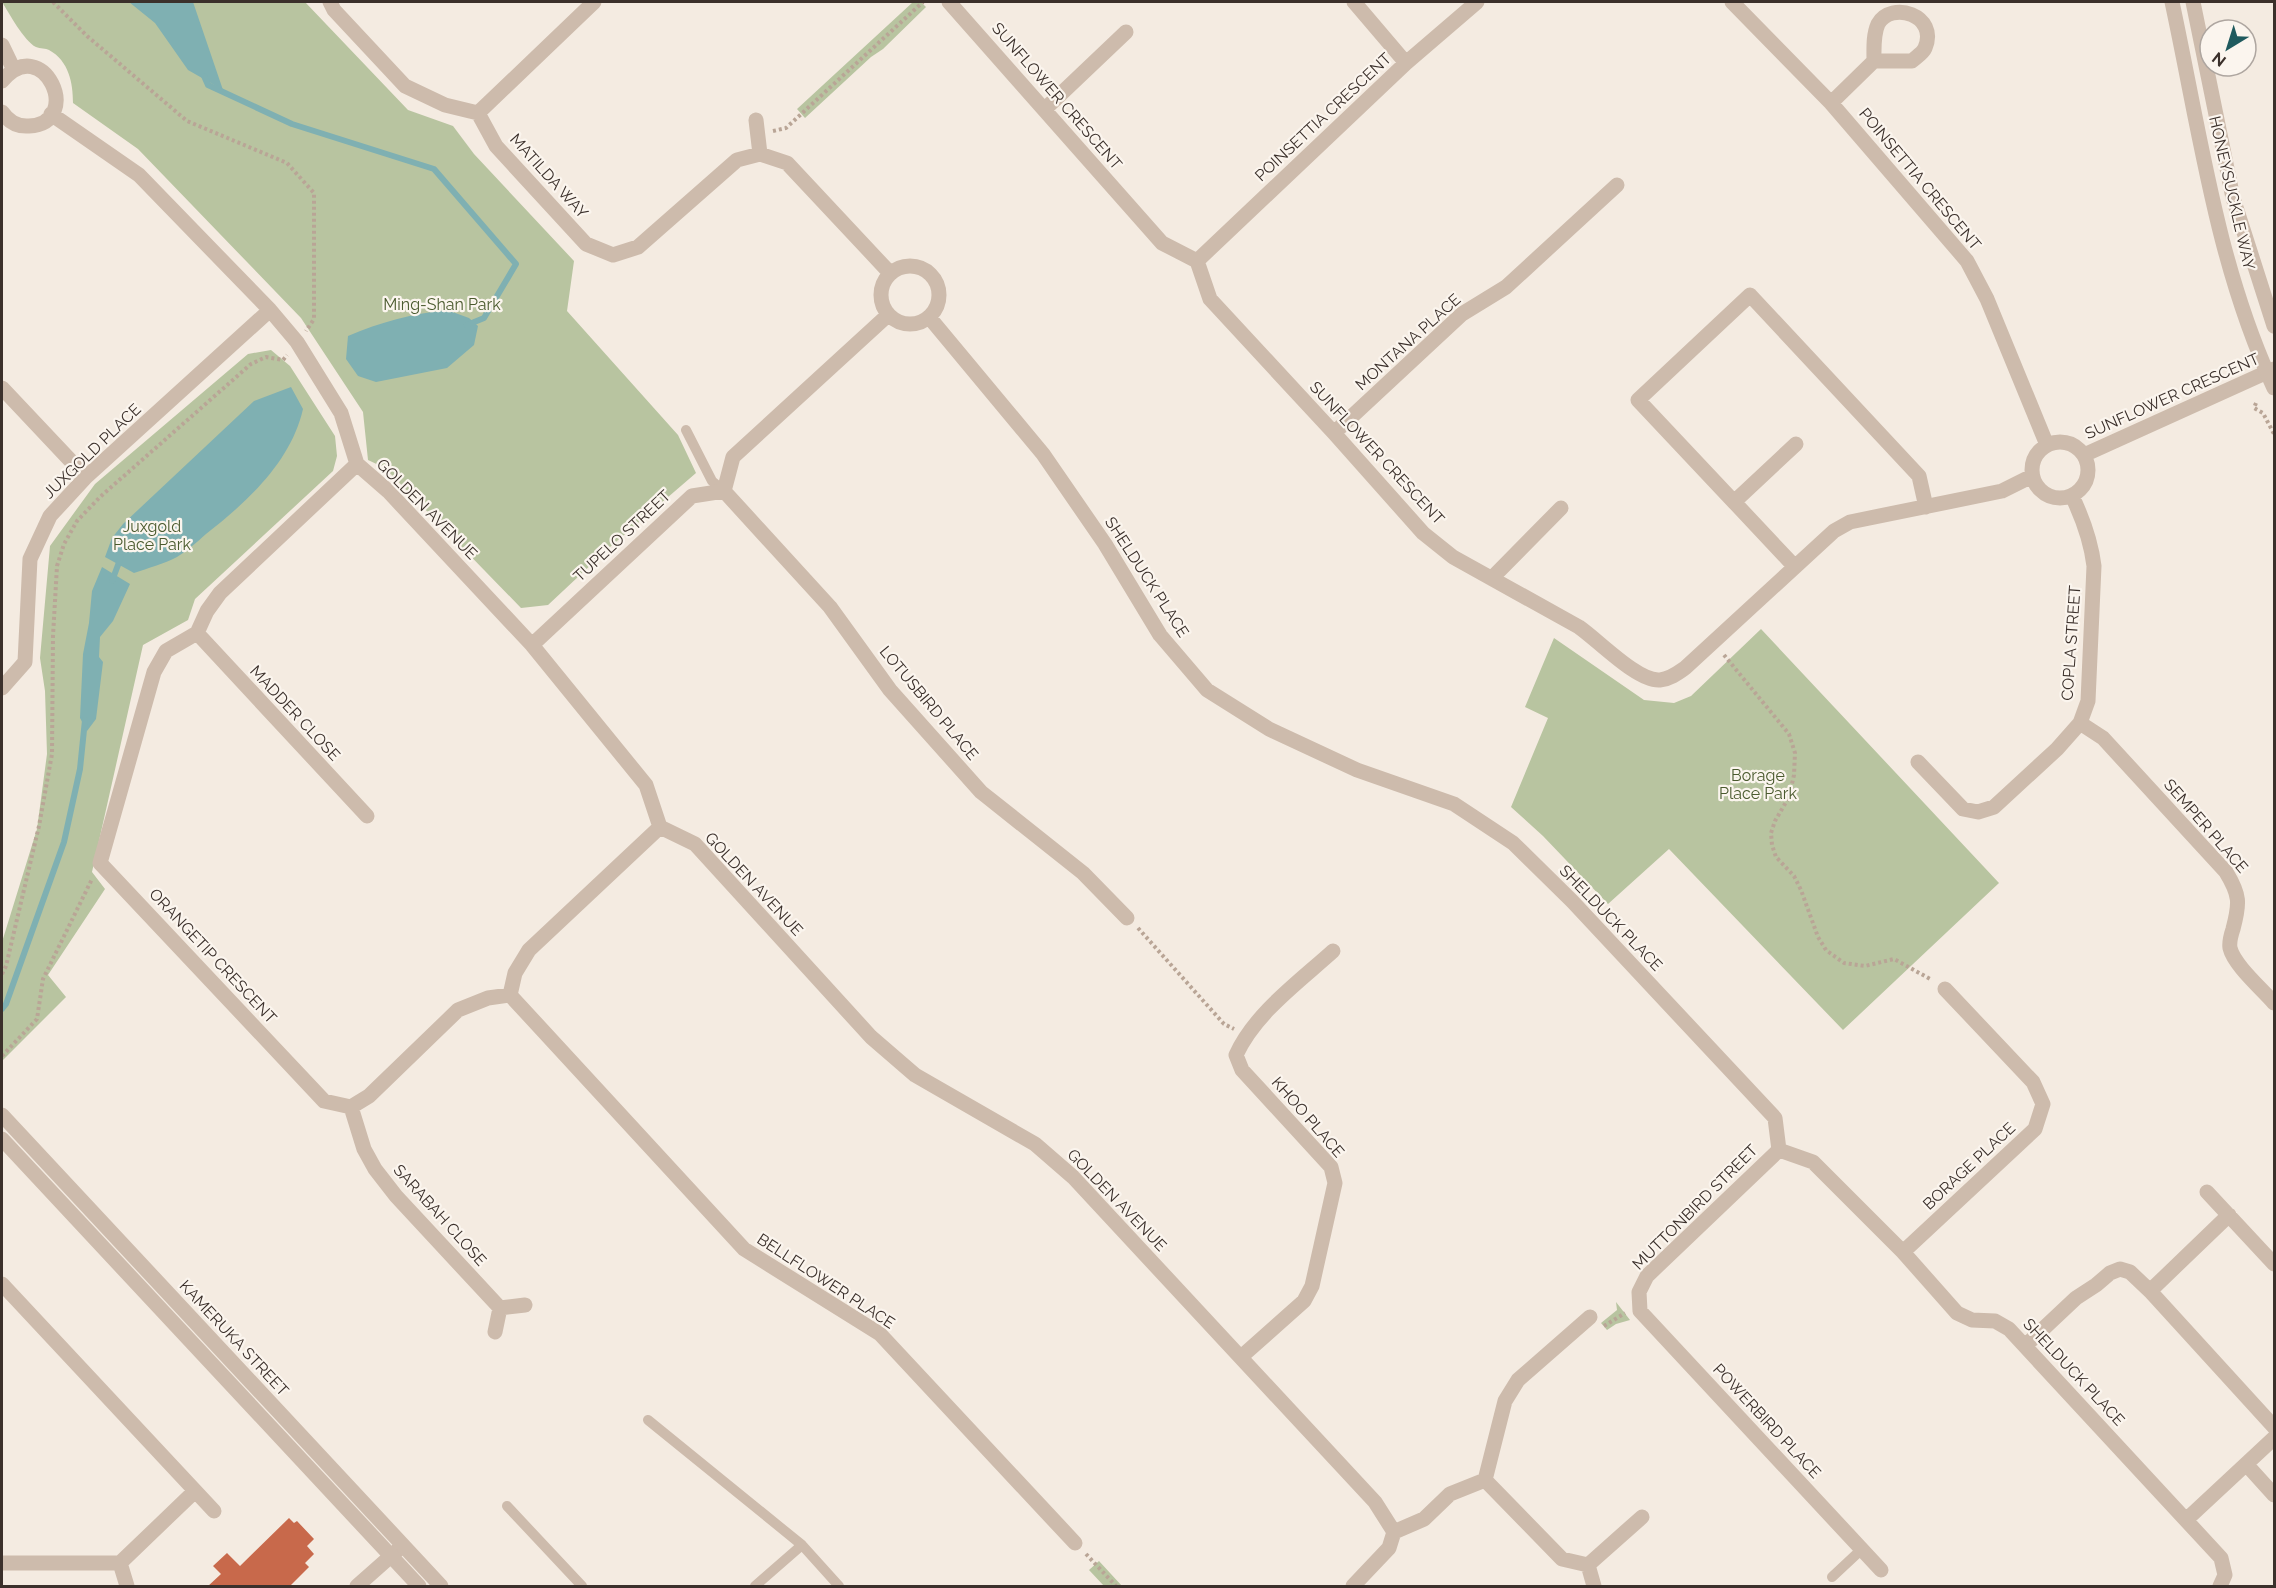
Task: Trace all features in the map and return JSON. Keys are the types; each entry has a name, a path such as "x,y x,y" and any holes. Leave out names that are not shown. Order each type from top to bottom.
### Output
{"street":[{"path":"330,2 334,10 405,86 445,105 478,112 594,2"},
{"name":"SUNFLOWER CRESCENT","path":"949,2 1162,243 1197,261 1210,299 1423,533 1453,556 1579,627 1634,673 1659,681 1671,678 1685,668 1824,539 1850,522 2002,491 2032,476"},
{"path":"1354,2 1406,63"},
{"name":"POINSETTIA CRESCENT","path":"1197,261 1406,63 1477,2"},
{"name":"POINSETTIA CRESCENT","path":"1732,2 1831,103 1967,261 1988,299 2047,445"},
{"name":"HONEYSUCKLE WAY","path":"2172,2 2203,163 2219,231 2242,307 2271,371 2274,388"},
{"name":"HONEYSUCKLE WAY","path":"2193,2 2233,198 2274,326"},
{"path":"1045,109 1126,32"},
{"path":"2,45 14,70"},
{"path":"1831,103 1874,61"},
{"path":"2,81 14,70 24,67 33,68 50,78 56,96 51,114 45,121 27,126 18,125 10,121 2,112"},
{"name":"MATILDA WAY","path":"478,112 496,146 586,244 613,255 638,247 737,160 760,154"},
{"name":"GOLDEN AVENUE","path":"51,114 139,175 270,310 297,342 341,413 357,464 388,491 532,645 646,785 660,826 695,844 871,1037 915,1075 1035,1144 1073,1177 1375,1502 1394,1532"},
{"path":"756,120 760,154 787,163 890,273"},
{"name":"MONTANA PLACE","path":"1334,433 1462,314 1506,287 1617,185"},
{"path":"906,266 916,267 931,276 939,292 938,302 929,317 921,322 904,324 888,315 880,298 881,289 890,273 906,266"},
{"path":"1795,567 1638,400 1749,296 1919,476 1926,507"},
{"name":"JUXGOLD PLACE","path":"2,688 25,662 30,559 50,516 86,477 270,310"},
{"path":"724,491 733,457 888,315"},
{"name":"SHELDUCK PLACE","path":"929,317 1043,454 1105,544 1160,635 1207,690 1269,729 1357,770 1454,804 1512,843 1572,901 1775,1118 1779,1150 1814,1162 1902,1252 1957,1313 1972,1320 1995,1321 2009,1329 2221,1558 2225,1575 2220,1587"},
{"name":"SUNFLOWER CRESCENT","path":"2084,456 2271,371"},
{"path":"2,388 86,477"},
{"path":"2057,442 2067,443 2077,448 2084,456 2088,465 2088,476 2084,485 2072,496 2059,499 2050,497 2042,493 2032,476 2034,458 2047,445 2057,442"},
{"path":"1734,502 1796,444"},
{"path":"100,863 154,672 166,651 197,633 207,611 220,593 357,464"},
{"name":"TUPELO STREET","path":"532,645 692,496 724,491"},
{"name":"LOTUSBIRD PLACE","path":"724,491 830,607 890,690 981,792 1083,873 1127,918"},
{"name":"COPLA STREET","path":"1918,762 1963,809 1978,812 1994,807 2057,750 2080,723 2088,701 2094,566 2092,546 2072,496"},
{"path":"1492,578 1561,508"},
{"name":"MADDER CLOSE","path":"197,633 367,816"},
{"name":"SEMPER PLACE","path":"2080,723 2103,738 2226,872 2237,890 2238,908 2230,937 2230,949 2240,965 2274,1003"},
{"path":"351,1107 369,1096 458,1010 488,999 510,995 515,973 530,950 660,826"},
{"name":"ORANGETIP CRESCENT","path":"100,863 324,1101 351,1107"},
{"path":"1244,1036 1333,951"},
{"name":"BORAGE PLACE","path":"1902,1252 2035,1130 2043,1104 2033,1082 1945,989"},
{"name":"BELLFLOWER PLACE","path":"510,995 744,1249 880,1334 1075,1543"},
{"name":"KHOO PLACE","path":"1241,1357 1304,1301 1312,1286 1335,1183 1331,1167 1242,1070 1236,1054 1244,1036"},
{"name":"SARABAH CLOSE","path":"351,1107 364,1149 375,1169 396,1196 500,1308"},
{"name":"KAMERUKA STREET","path":"2,1115 441,1587"},
{"path":"2,1139 419,1587"},
{"name":"MUTTONBIRD STREET","path":"1640,1311 1638,1292 1647,1276 1779,1150"},
{"path":"2207,1192 2274,1264"},
{"path":"2150,1291 2229,1215"},
{"path":"2025,1346 2076,1298 2110,1273 2120,1269 2130,1272 2274,1427"},
{"path":"2,1284 214,1511"},
{"path":"495,1332 500,1308 525,1305"},
{"name":"POWERBIRD PLACE","path":"1640,1311 1881,1570"},
{"path":"1485,1480 1505,1401 1518,1380 1590,1317"},
{"path":"2186,1520 2274,1438"},
{"path":"2246,1464 2274,1495"},
{"path":"1353,1587 1389,1548 1394,1532 1424,1519 1450,1494 1485,1480"},
{"path":"1485,1480 1562,1558 1588,1565"},
{"path":"2,1563 120,1563 195,1491"},
{"path":"1588,1565 1642,1517"},
{"path":"357,1587 403,1546"},
{"path":"120,1563 127,1587"},
{"path":"1588,1565 1594,1587"}],"lane":[{"path":"686,430 711,481 724,491"},
{"path":"648,1420 802,1545 839,1587"},
{"path":"507,1506 582,1587"},
{"path":"755,1587 802,1545"},
{"path":"1832,1577 1862,1549"}],"path":[{"path":"53,2 87,36 187,121 287,163 314,193 314,319 308,329"},
{"path":"758,136 786,128 923,2"},
{"path":"2,974 6,966 39,826 52,754 57,566 64,544 77,521 100,497 251,363 266,357 283,360 286,356"},
{"path":"2256,403 2254,408 2263,413 2274,434"},
{"path":"1724,656 1789,734 1795,753 1794,775 1789,796 1774,821 1772,846 1776,857 1794,876 1818,937 1826,950 1844,963 1864,966 1894,959 1945,989"},
{"path":"2,1056 37,1019 43,979 100,863"},
{"path":"1127,918 1143,932 1224,1024 1244,1036"},
{"path":"1590,1317 1603,1327 1622,1313 1640,1311"},
{"path":"1075,1543 1116,1587"}],"green space":[{"name":"Ming-Shan Park","path":"2,2 305,2 408,110 453,126 474,154 574,261 567,311 678,435 696,473 610,547 548,605 521,608 385,468 368,460 363,412 301,318 138,149 73,103 71,80 61,60 49,50 31,44"},
{"path":"913,2 921,2 926,7 883,49 871,57 805,118 797,109"},
{"name":"Juxgold Place Park","path":"271,350 290,366 335,436 337,456 333,471 195,599 188,620 143,645 92,872 105,889 48,975 66,997 2,1061 2,942 37,829 47,754 45,691 40,658 50,546 95,484 248,354"},
{"name":"Borage Place Park","path":"1761,629 1999,883 1843,1030 1669,849 1608,904 1543,836 1511,807 1548,718 1525,707 1554,638 1644,700 1674,703 1691,696"},
{"path":"1616,1302 1630,1320 1616,1324 1607,1330 1601,1323 1617,1310"},
{"path":"1099,1561 1122,1586 1104,1586 1089,1570"}],"water":[{"path":"129,2 193,2 223,90 188,70 155,23"},
{"path":"447,310 469,318 478,326 474,345 447,368 376,382 358,376 346,359 348,336 396,319"},
{"path":"291,387 303,409 289,446 265,479 237,508 184,552 161,564 134,573 105,557 112,538 123,524 254,401"},
{"path":"102,567 130,584 113,621 100,637 99,657 103,662 96,719 87,731 80,718 83,654 92,591"}],"building":[{"path":"289,1518 294,1523 297,1521 314,1539 307,1546 314,1554 305,1563 309,1567 289,1587 207,1587 221,1574 213,1566 227,1553 240,1566"}],"waterway":[{"path":"204,76 208,85 292,124 434,169 516,264 484,318 467,325"},
{"path":"112,581 121,557"},
{"path":"2,1009 6,1004 64,842 80,769 85,720"}]}
